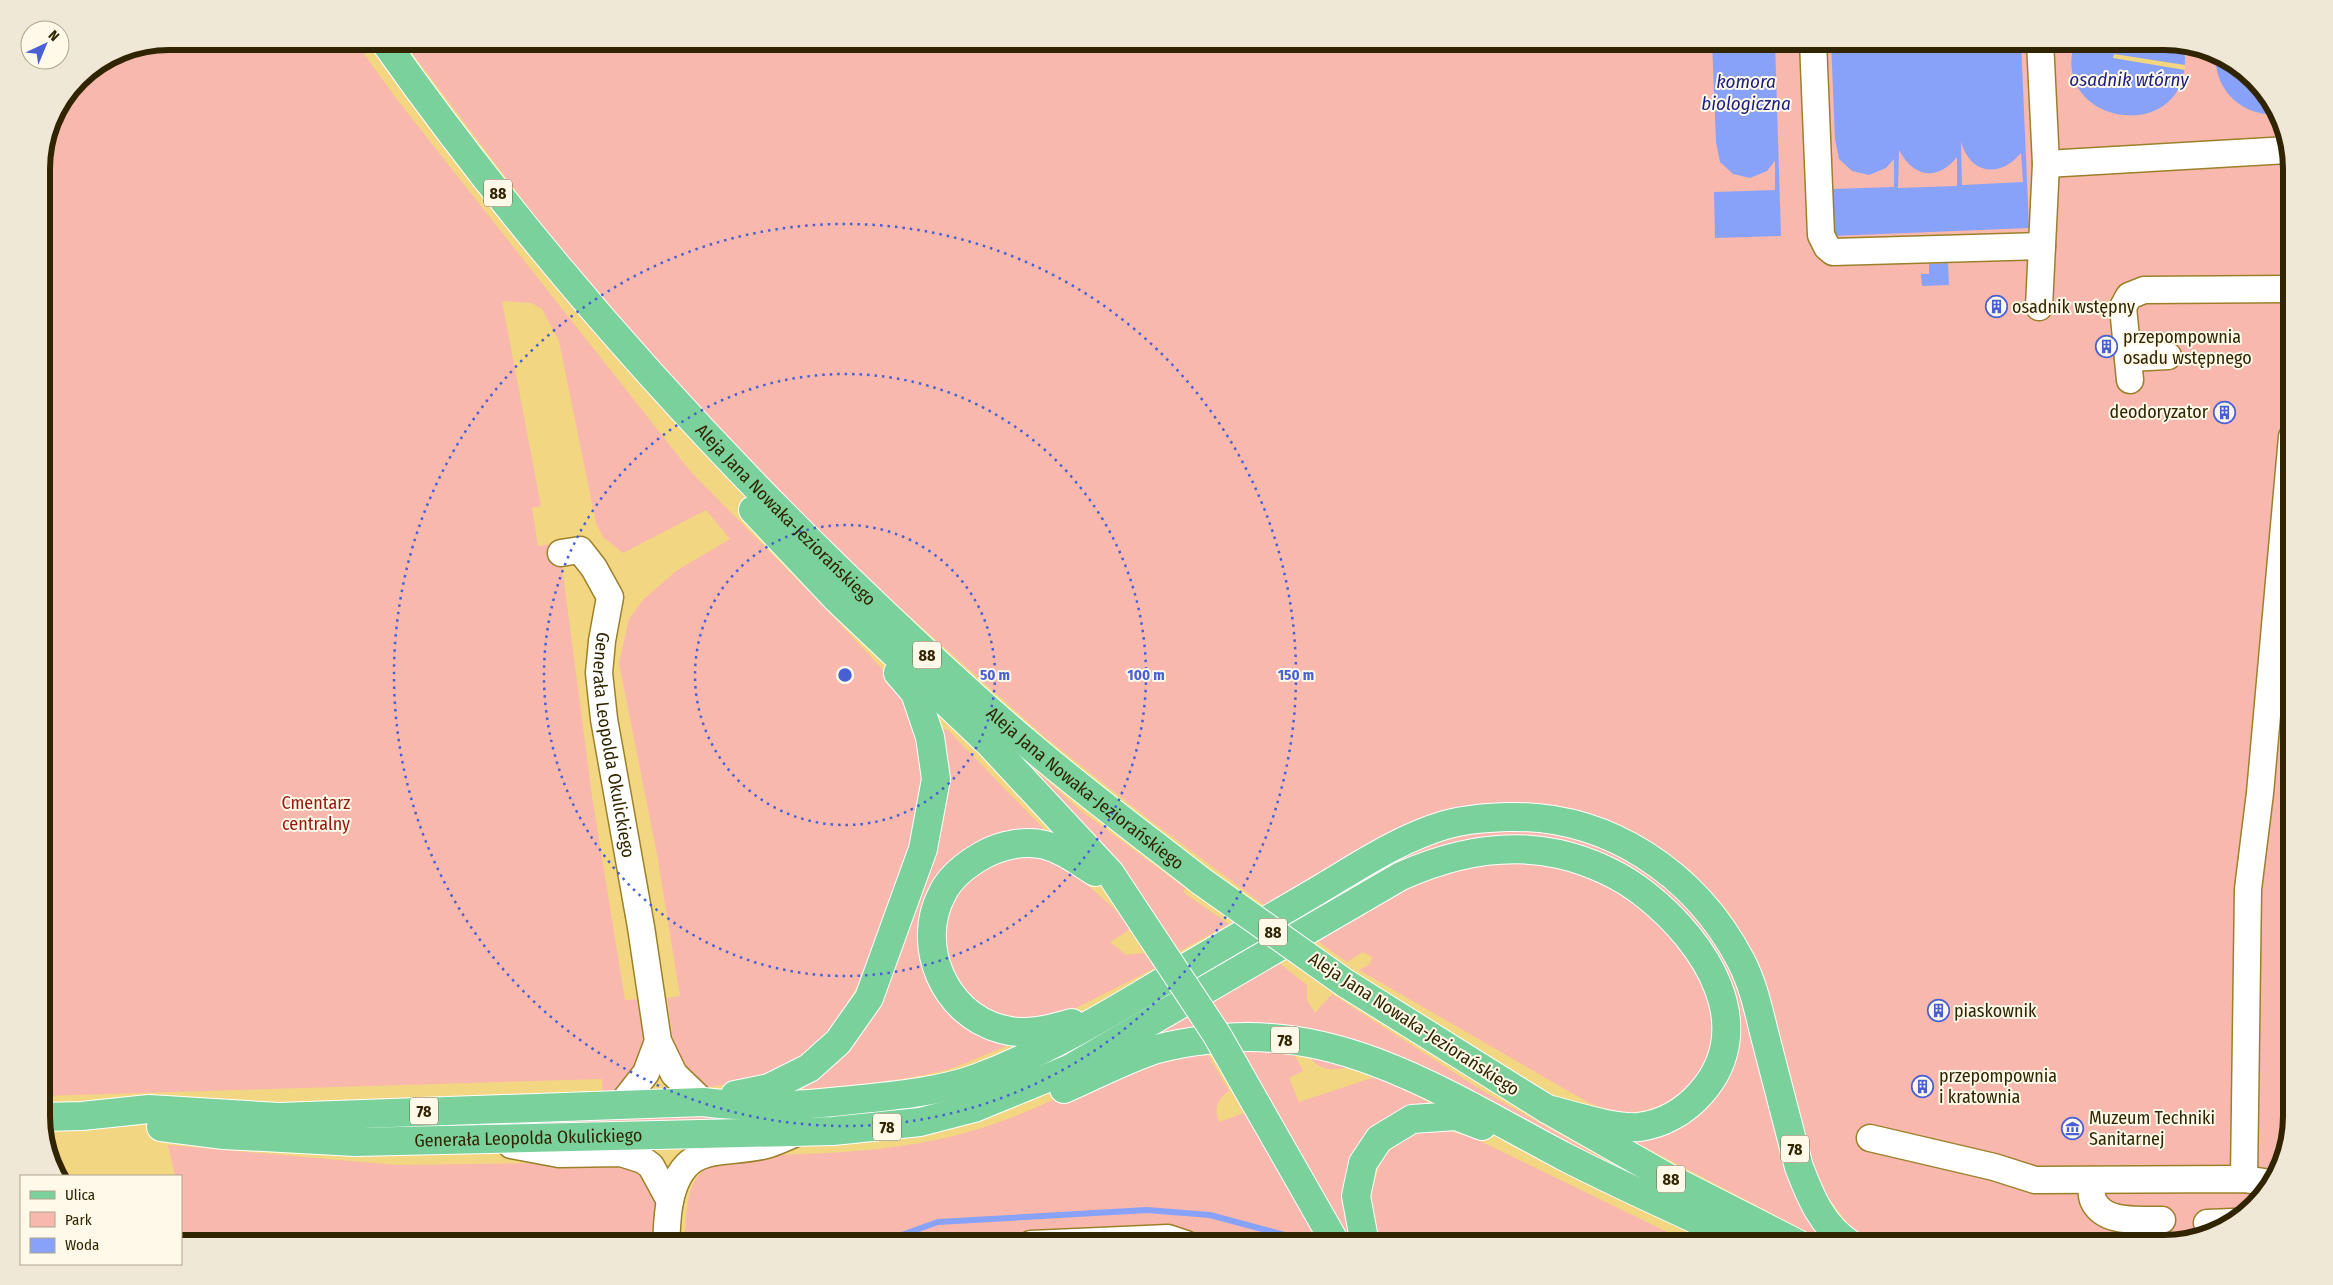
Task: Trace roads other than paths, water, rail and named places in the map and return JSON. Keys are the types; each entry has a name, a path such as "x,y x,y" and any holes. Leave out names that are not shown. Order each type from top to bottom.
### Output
{"main road":[{"name":"Aleja Jana Nowaka-Jeziorańskiego","path":"390,50 429,104 530,233 676,404 787,519 926,655 1035,750 1201,881 1345,983 1547,1109 1665,1176 1780,1235"},
{"path":"676,404 754,512 834,597 916,693 930,736 936,779 924,849 869,998 838,1042 809,1068 769,1088 703,1102"},
{"path":"834,597 995,751 1110,873 1217,1035 1331,1235"},
{"name":"78","path":"703,1102 741,1107 841,1102 909,1095 974,1079 1036,1052 1106,1017 1166,979 1384,852 1443,826 1474,818 1528,817 1571,823 1616,838 1656,861 1690,890 1713,915 1742,962 1754,993 1799,1167 1809,1193 1822,1218 1840,1235"},
{"path":"1143,923 1098,874 1063,851 1044,845 1027,843 1011,845 990,851 968,863 942,893 932,927 937,971 948,992 979,1019 1000,1029 1026,1032 1049,1030 1080,1021 1166,979"},
{"path":"974,1108 1069,1069 1408,873 1430,863 1463,854 1528,850 1559,854 1589,864 1616,876 1647,895 1691,941 1708,966 1721,993 1726,1014 1726,1038 1721,1063 1709,1084 1693,1102 1662,1122 1637,1127 1606,1123 1547,1109"},
{"name":"78","path":"974,1108 1008,1110 1030,1105 1158,1049 1225,1038 1275,1039 1325,1046 1396,1070 1581,1165 1731,1235"},
{"name":"Generała Leopolda Okulickiego","path":"50,1117 82,1116 149,1109 279,1117 703,1102"},
{"name":"Generała Leopolda Okulickiego","path":"82,1116 224,1135 318,1141 486,1140 799,1132 893,1126 974,1108"},
{"path":"1363,1235 1356,1196 1363,1164 1379,1139 1412,1119 1456,1116 1581,1165"}],"lane":[{"path":"1813,50 1821,235 1827,247 1833,252 2042,246"},
{"path":"2039,307 2046,164 2040,50"},
{"path":"2046,164 2282,150"},
{"path":"2168,356 2129,369 2123,307 2129,296 2144,290 2283,289"},
{"path":"2244,1179 2248,888 2260,793 2283,539"},
{"name":"Generała Leopolda Okulickiego","path":"561,553 580,550 594,568 610,597 602,641 600,682 604,719 641,927 658,1041 674,1074 703,1102"},
{"name":"Generała Leopolda Okulickiego","path":"621,1105 646,1073 658,1041"},
{"path":"667,1235 670,1201 685,1167 696,1158 709,1152 763,1146 799,1132"},
{"path":"1870,1138 1994,1167 2035,1180 2244,1179 2263,1182"},
{"path":"486,1140 559,1154 621,1153 643,1160 651,1166 670,1201"},
{"path":"2090,1180 2093,1200 2105,1214 2122,1219 2162,1220"},
{"path":"2207,1223 2217,1223"}],"water":[{"name":"komora biologiczna","path":"1712,50 1775,50 1781,236 1715,238 1714,192 1775,190 1775,161 1767,171 1750,178 1733,174 1720,162 1716,142"},
{"path":"1831,50 2021,50 2029,228 1833,236 1832,189 1894,187 1894,159 1886,168 1869,175 1852,171 1839,159 1835,139","holes":["1961,142 1966,153 1979,167 1987,169 2004,166 2021,153 2023,182 1962,185","1899,150 1905,159 1918,171 1934,173 1949,165 1957,157 1957,186 1898,188"]},
{"name":"osadnik wtórny","path":"2074,50 2184,52 2182,79 2169,101 2148,113 2124,115 2101,108 2082,93 2072,71"},
{"name":"osadnik wtórny","path":"2216,62 2243,79 2254,90 2270,114 2253,111 2233,99 2225,90 2216,67"},
{"path":"1948,263 1949,285 1922,286 1921,274 1929,274 1929,264"},
{"path":"2283,696 2283,737 2278,717"}],"waterway":[{"path":"901,1235 938,1222 1147,1210 1210,1215 1285,1235"}],"place":[{"name":"osadnik wstępny","path":"1996,307"},
{"name":"przepompownia osadu wstępnego","path":"2107,347"},
{"name":"deodoryzator","path":"2224,412"},
{"name":"piaskownik","path":"1938,1011"},
{"name":"przepompownia i kratownia","path":"1923,1086"},
{"name":"Muzeum Techniki Sanitarnej","path":"2073,1128"}],"park label":[{"name":"Cmentarz centralny","path":"316,813"}]}
